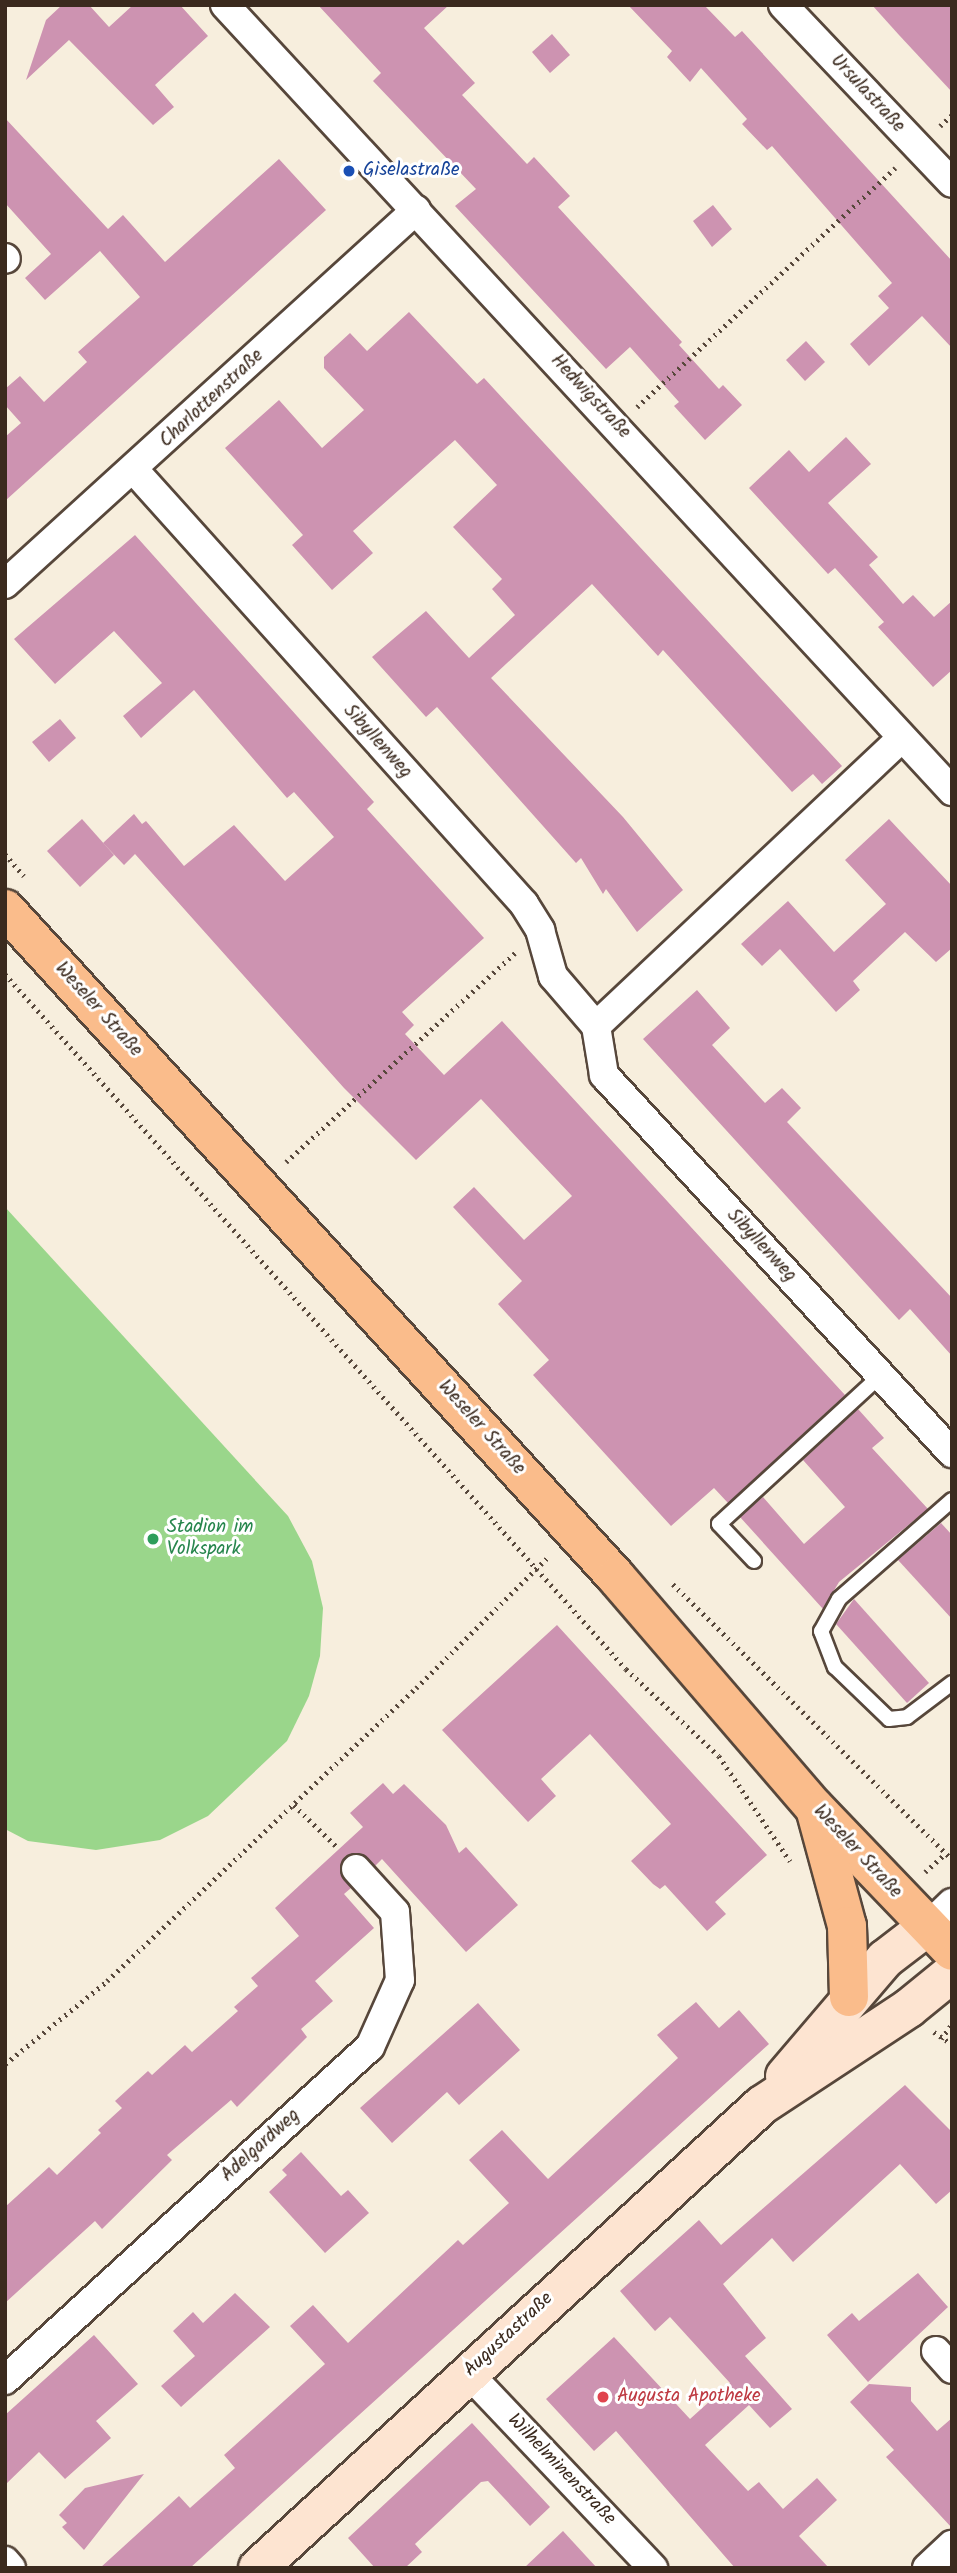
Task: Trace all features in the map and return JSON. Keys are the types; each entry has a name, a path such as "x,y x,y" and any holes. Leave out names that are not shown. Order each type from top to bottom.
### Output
{"main road":[{"name":"Weseler Straße","path":"5,909 575,1531 814,1807 944,1927"},
{"path":"814,1807 847,1926 849,1997"},
{"name":"Augustastraße","path":"258,2568 762,2105 849,1997 884,1959 944,1927"},
{"name":"Augustastraße","path":"762,2105 909,2008 952,1973"}],"street":[{"name":"Hedwigstraße","path":"225,5 952,791"},
{"name":"Ursulastraße","path":"783,5 952,183"},
{"name":"Charlottenstraße","path":"5,584 135,471 416,210"},
{"name":"Sibyllenweg","path":"135,471 524,904 540,930 553,976 596,1026 604,1075 952,1453"},
{"path":"596,1026 902,738"},
{"name":"Adelgardweg","path":"5,2380 370,2047 400,1980 395,1912 356,1869"},
{"name":"Wilhelminenstraße","path":"468,2373 653,2568"},
{"path":"926,2568 952,2545"},
{"path":"5,2561 11,2568"}],"lane":[{"path":"754,1561 719,1524 881,1375"},
{"path":"952,1500 839,1599 821,1630 835,1667 889,1719 907,1717 952,1683"}],"path":[{"path":"616,426 917,147"},
{"path":"283,1165 540,930"},
{"path":"5,974 626,1669 719,1756 792,1866"},
{"path":"5,2064 107,1981 295,1805 575,1531"},
{"path":"295,1805 356,1869"},
{"path":"909,2008 940,2039 952,2044"},
{"path":"940,2039 952,2024"}],"green space":[{"name":"Stadion im Volkspark","path":"5,1207 288,1516 312,1561 323,1608 320,1656 309,1696 287,1741 208,1816 160,1840 96,1850 28,1841 5,1829"}],"building":[{"path":"62,5 89,5 109,27 133,5 180,5 208,36 155,85 174,107 153,125 69,40 26,80 46,20"},
{"path":"318,5 449,5 424,28 475,83 462,95 527,164 534,157 570,196 558,207 682,342 679,345 719,389 723,385 742,405 705,440 674,406 679,402 630,347 606,369 455,206 476,189 373,81 381,73"},
{"path":"628,5 704,5 735,37 742,31 952,261 952,348 922,316 869,366 850,344 889,308 878,296 892,283 772,146 767,150 742,124 747,119 701,68 690,82 667,57 672,51"},
{"path":"872,5 952,5 952,92 899,35"},
{"path":"552,34 570,55 550,73 532,52"},
{"path":"5,118 108,229 123,215 165,262 279,159 326,210 5,501 5,437 21,423 5,405 5,389 20,376 44,402 87,362 78,352 140,297 100,251 45,300 25,278 51,254 5,203"},
{"path":"713,205 732,229 712,247 693,221"},
{"path":"409,312 477,384 484,378 842,766 822,784 813,774 792,792 663,650 658,656 592,584 491,678 623,817 683,890 637,932 606,889 603,894 581,858 576,863 437,707 426,717 372,657 426,611 469,658 515,615 492,589 502,579 453,527 497,485 455,440 353,531 373,553 332,590 292,545 303,535 225,448 279,400 322,448 364,410 324,368 324,357 350,333 367,351"},
{"path":"806,341 825,362 805,381 786,360"},
{"path":"846,437 871,464 828,503 878,557 869,565 903,604 913,595 934,617 952,601 952,670 933,687 878,627 884,622 835,568 828,574 749,488 789,450 809,472"},
{"path":"135,535 374,802 367,809 484,938 402,1012 414,1025 405,1034 444,1075 502,1021 845,1395 728,1503 714,1488 671,1526 533,1375 549,1360 498,1304 522,1281 453,1207 474,1187 524,1240 572,1196 481,1099 416,1160 344,1088 135,854 124,865 103,843 134,814 142,824 146,821 184,866 234,825 285,881 334,837 294,792 287,798 194,690 141,738 123,716 162,683 114,631 55,684 14,639"},
{"path":"60,719 76,738 49,762 32,742"},
{"path":"82,819 114,855 80,887 47,851"},
{"path":"889,819 952,886 952,948 936,962 905,932 853,981 860,990 836,1012 780,949 762,966 741,944 788,901 834,952 886,904 845,860"},
{"path":"697,990 730,1028 712,1045 765,1103 782,1088 801,1108 787,1122 952,1298 952,1356 910,1309 899,1320 643,1039"},
{"path":"858,1409 884,1438 872,1448 928,1509 839,1582 823,1609 740,1517 763,1497 804,1544 845,1507 803,1460"},
{"path":"941,1523 952,1535 952,1619 898,1560"},
{"path":"854,1599 929,1683 907,1703 836,1624"},
{"path":"557,1625 767,1855 715,1902 726,1914 707,1931 665,1885 660,1889 631,1861 671,1824 590,1734 541,1779 556,1796 528,1822 442,1730"},
{"path":"383,1783 393,1794 404,1784 446,1825 459,1853 466,1847 518,1905 466,1952 382,1859 375,1866 360,1853 345,1856 340,1872 351,1888 344,1894 374,1928 315,1981 333,2001 301,2029 307,2037 237,2107 231,2100 167,2155 172,2160 102,2229 95,2221 5,2303 5,2207 49,2167 57,2175 101,2133 98,2130 122,2108 115,2101 148,2071 152,2075 185,2045 192,2052 238,2011 234,2007 258,1986 251,1978 299,1936 275,1908 363,1827 350,1813"},
{"path":"696,2002 719,2028 739,2010 769,2044 190,2568 100,2568 179,2496 190,2508 235,2468 224,2455 325,2364 290,2326 313,2305 348,2343 458,2240 463,2245 509,2203 469,2160 502,2130 548,2179 678,2058 657,2035"},
{"path":"478,2003 520,2050 459,2105 447,2092 392,2143 360,2108"},
{"path":"905,2085 952,2132 952,2190 936,2204 900,2164 793,2262 772,2238 723,2284 766,2338 745,2356 792,2409 770,2428 749,2405 705,2445 748,2491 759,2482 783,2509 817,2478 837,2500 799,2536 829,2568 735,2568 616,2431 594,2451 546,2399 614,2337 690,2419 730,2383 670,2317 655,2331 620,2291 699,2220 721,2245"},
{"path":"301,2152 341,2196 348,2190 369,2213 325,2253 269,2192 287,2175 282,2170"},
{"path":"918,2273 948,2307 868,2382 827,2335 852,2313 859,2321"},
{"path":"235,2293 270,2327 181,2407 161,2386 195,2356 173,2331 193,2312 203,2323"},
{"path":"94,2335 138,2384 96,2421 111,2438 65,2479 39,2452 5,2485 5,2415"},
{"path":"869,2384 911,2387 911,2401 937,2431 952,2418 952,2528 886,2457 894,2450 850,2402"},
{"path":"472,2423 550,2507 530,2526 488,2481 481,2482 415,2544 422,2552 405,2568 375,2568 348,2538"},
{"path":"144,2474 84,2550 62,2527 67,2523 59,2515 85,2488"},
{"path":"563,2531 597,2568 524,2568"}],"place":[{"name":"Giselastraße","path":"349,171"},
{"name":"Stadion im Volkspark","path":"153,1539"},
{"name":"Augusta Apotheke","path":"603,2397"}]}
